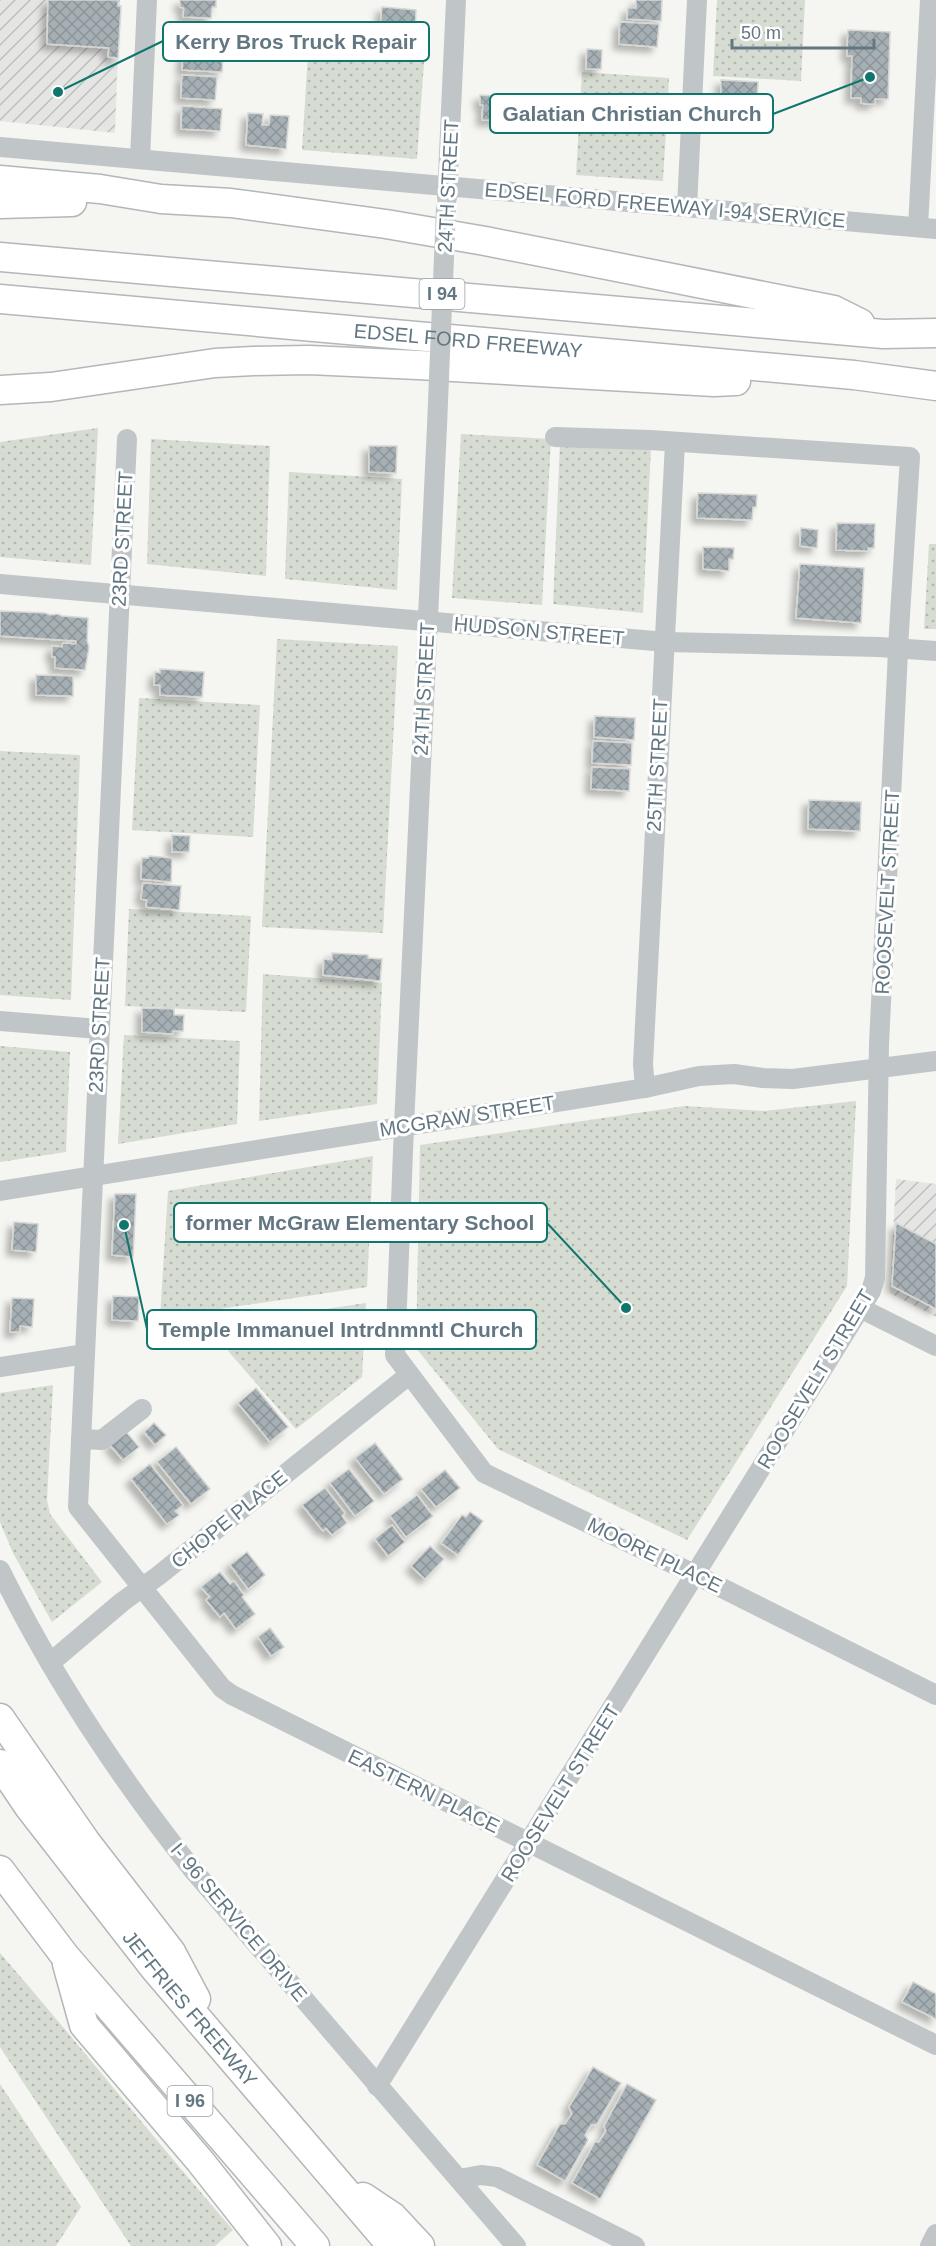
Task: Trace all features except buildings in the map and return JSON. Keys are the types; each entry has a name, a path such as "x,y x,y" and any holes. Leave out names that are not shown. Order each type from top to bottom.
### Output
{"highway":[{"path":"0,180 100,189 161,199 254,207 386,224 485,241 834,310 883,334"},
{"path":"0,204 161,199"},
{"name":"I 94","path":"0,257 354,286 883,334 936,333"},
{"name":"EDSEL FORD FREEWAY","path":"0,299 854,375 936,386"},
{"path":"0,390 51,387 215,363 309,360 714,382 854,375"},
{"path":"0,408 51,387"},
{"path":"0,1718 86,1842 171,1952 220,2044"},
{"name":"JEFFRIES FREEWAY","path":"0,1764 29,1807 154,1969 392,2246"},
{"name":"I 96","path":"0,1870 65,1956 315,2246"},
{"path":"65,1956 84,2025 200,2161 267,2246"},
{"path":"334,2177 393,2217 420,2246"}],"street":[{"path":"140,159 147,0"},
{"name":"24TH STREET","path":"409,1375 395,1355 456,0"},
{"path":"687,207 697,0"},
{"path":"927,228 930,0"},
{"name":"EDSEL FORD FREEWAY I-94 SERVICE","path":"0,147 927,228"},
{"path":"555,437 675,442"},
{"name":"23RD STREET","path":"126,439 78,1506 142,1588"},
{"name":"ROOSEVELT STREET","path":"377,2086 871,1292 875,1278 879,1067 898,648 910,457 675,442"},
{"name":"25TH STREET","path":"645,1088 643,1064 675,442"},
{"name":"HUDSON STREET","path":"0,584 666,642 936,651"},
{"path":"0,1021 99,1029"},
{"name":"MCGRAW STREET","path":"0,1191 645,1088 699,1076 734,1074 793,1079 936,1061"},
{"path":"860,1308 936,1346"},
{"path":"0,1367 85,1354"},
{"name":"MOORE PLACE","path":"409,1375 484,1473 694,1574 936,1695"},
{"name":"CHOPE PLACE","path":"50,1663 409,1375"},
{"path":"81,1439 102,1440 142,1409"},
{"name":"I- 96 SERVICE DRIVE","path":"0,1570 50,1663 90,1729 155,1822 197,1875 516,2246"},
{"name":"EASTERN PLACE","path":"142,1588 222,1688 232,1695 936,2045"},
{"path":"459,2179 481,2175 497,2177 624,2244"},
{"path":"930,2246 936,2234"}],"shaded area":[{"path":"0,0 120,0 115,133 0,121"},
{"path":"717,0 805,0 801,81 713,76"},
{"path":"308,54 424,62 417,159 302,150"},
{"path":"582,72 669,78 663,181 576,175"},
{"path":"98,428 91,565 0,557 0,442"},
{"path":"461,434 551,439 542,605 452,598"},
{"path":"151,439 270,446 266,576 147,564"},
{"path":"560,443 651,448 643,613 553,604"},
{"path":"289,472 402,479 397,590 285,579"},
{"path":"929,544 936,544 936,629 924,629"},
{"path":"277,639 398,646 383,933 262,927"},
{"path":"139,698 260,705 253,837 132,830"},
{"path":"0,751 80,755 71,1000 0,995"},
{"path":"129,909 251,916 246,1012 125,1006"},
{"path":"263,974 382,983 377,1104 259,1121"},
{"path":"124,1035 240,1041 237,1124 118,1144"},
{"path":"0,1046 70,1052 66,1152 0,1162"},
{"path":"856,1101 847,1286 687,1540 498,1449 416,1348 420,1145 685,1106 764,1111"},
{"path":"373,1156 367,1287 160,1318 168,1191"},
{"path":"896,1179 936,1184 936,1317 890,1293"},
{"path":"366,1303 362,1377 296,1429 228,1351 265,1318"},
{"path":"53,1385 47,1500 50,1514 102,1582 52,1622 13,1553 0,1522 0,1393"},
{"path":"0,1953 233,2230 215,2246 131,2246 0,2047"},
{"path":"0,2084 81,2207 56,2246 0,2246"}],"place":[{"name":"Galatian Christian Church","path":"870,77"},
{"name":"Kerry Bros Truck Repair","path":"58,92"},
{"name":"Temple Immanuel Intrdnmntl Church","path":"124,1225"},
{"name":"former McGraw Elementary School","path":"626,1308"}]}
